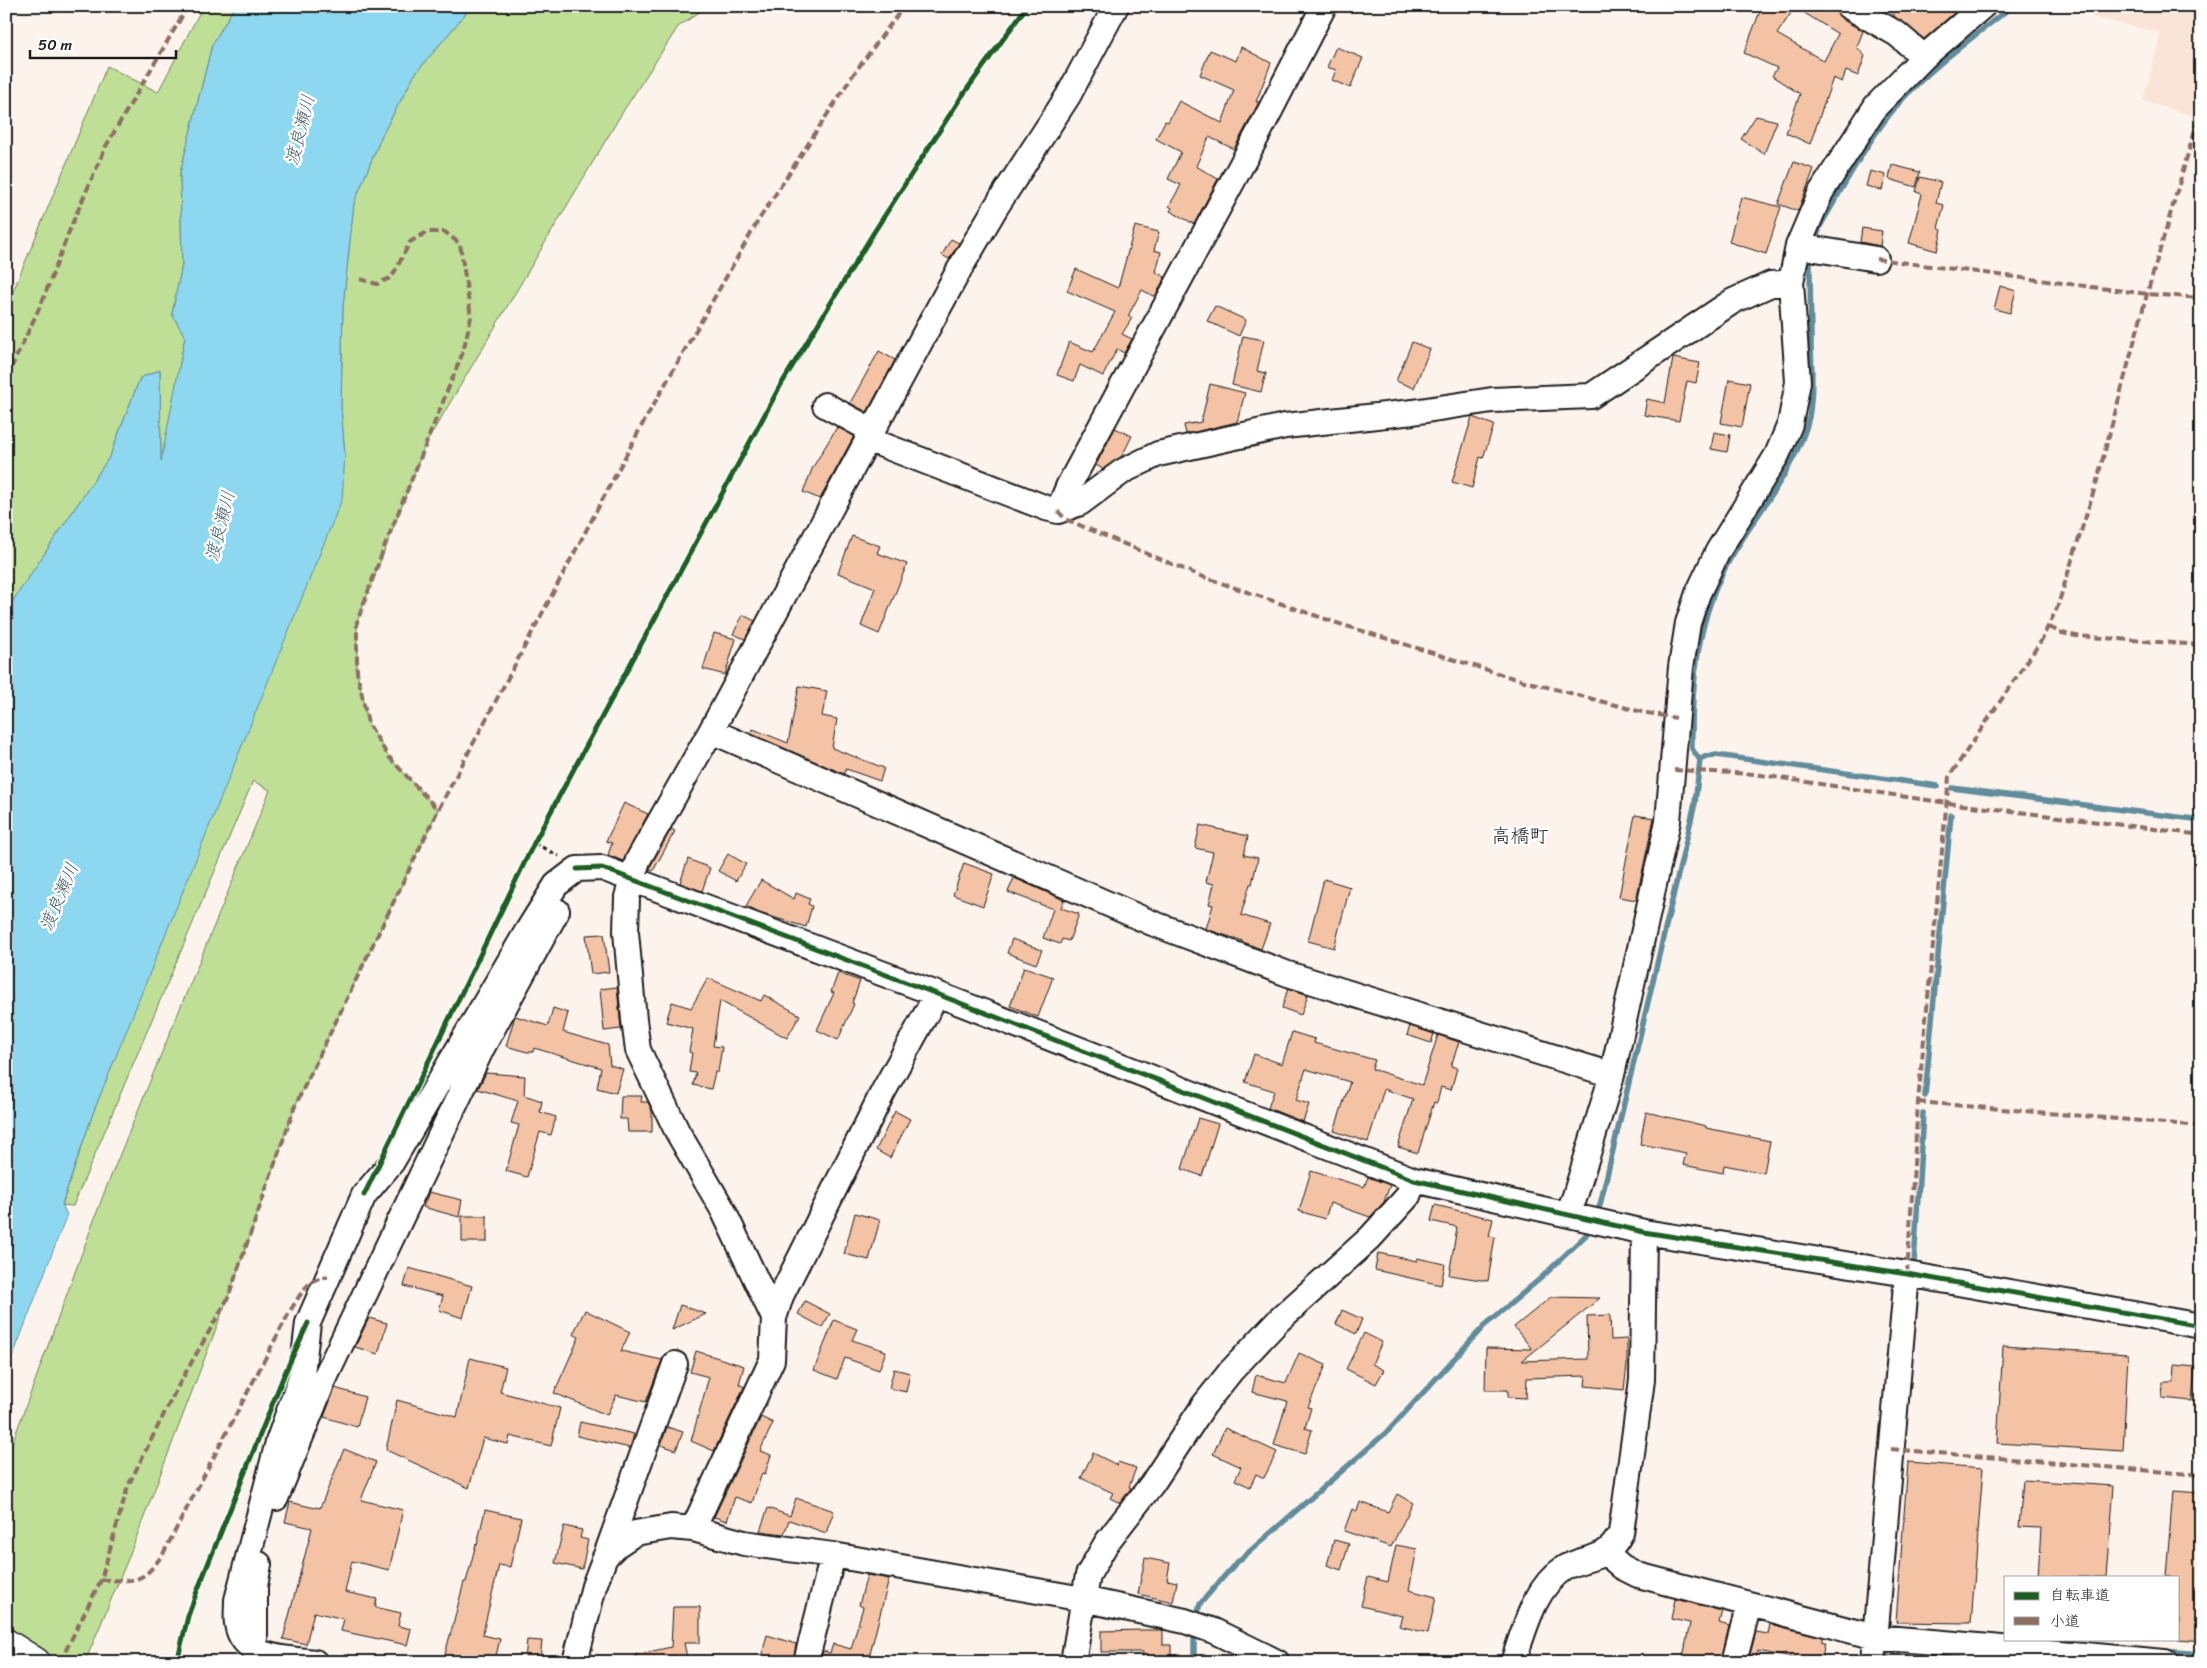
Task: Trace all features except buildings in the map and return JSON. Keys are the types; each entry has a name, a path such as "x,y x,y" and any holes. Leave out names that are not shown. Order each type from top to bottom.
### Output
{"main road":[{"path":"6,1643 36,1662"}],"street":[{"path":"774,1318 723,1210 677,1131 645,1068 638,1050 626,932 627,896 638,860 711,731 869,434 959,270 996,207 1068,96 1116,6"},
{"path":"1058,511 1068,487 1258,134 1324,6"},
{"path":"1848,6 1897,34 1924,57"},
{"path":"1574,1216 1574,1199 1612,1075 1668,821 1680,667 1688,623 1698,593 1718,551 1777,455 1790,424 1798,382 1791,282 1811,248 1821,192 1876,106 1924,57 1983,6"},
{"path":"1811,248 1876,259"},
{"path":"825,405 869,434 1046,508 1058,511 1080,503 1123,471 1158,454 1205,443 1285,426 1413,412 1492,400 1591,396 1734,301 1771,284 1791,282"},
{"path":"711,731 1152,923 1288,974 1612,1075"},
{"path":"568,863 602,868 937,994 1414,1180 1644,1232 1907,1274 2201,1326"},
{"path":"255,1656 255,1586 262,1544 272,1507 323,1382 482,1048 574,881 568,863"},
{"path":"255,1656 243,1640 237,1625 237,1600 278,1442 302,1374 308,1323 364,1195 392,1162 568,863"},
{"path":"693,1529 772,1360 774,1318 781,1296 874,1109 937,994"},
{"path":"1073,1662 1088,1575 1106,1542 1152,1484 1204,1405 1231,1372 1279,1320 1341,1266 1382,1226 1408,1196 1414,1180"},
{"path":"1513,1662 1538,1595 1551,1578 1566,1566 1606,1553 1615,1544 1620,1533 1642,1380 1644,1232"},
{"path":"1873,1662 1907,1274"},
{"path":"575,1662 594,1586 675,1364"},
{"path":"605,1557 617,1545 635,1533 671,1527 693,1529 744,1543 833,1555 1083,1599 1184,1622 1214,1631 1277,1662"},
{"path":"1606,1553 1622,1568 1638,1575 1875,1637 2165,1662"},
{"path":"806,1662 833,1555"},
{"path":"1734,1662 1749,1604"},
{"path":"255,1656 264,1655 315,1662"}],"path":[{"path":"530,852 539,834"},
{"path":"534,843 568,863"}],"shaded area":[{"path":"2095,6 2201,6 2201,80 2191,115 2143,101 2161,33 2092,17"}],"green space":[{"path":"203,6 235,6 212,45 180,173 182,265 172,314 185,337 161,465 160,370 140,378 110,456 6,611 6,308 107,66 158,92"},
{"path":"472,6 708,6 678,27 622,113 425,445 357,622 357,672 368,723 388,756 438,810 295,1106 233,1284 128,1559 85,1662 6,1662 6,1460 104,1193 270,790 253,781 73,1206 62,1205 93,1113 345,456 341,407 343,306 354,203 382,135 415,74"}],"water":[{"name":"渡良瀬川","path":"235,6 472,6 415,74 382,135 354,203 343,306 341,407 345,456 342,499 93,1113 62,1204 67,1215 6,1374 6,611 110,456 140,378 160,370 161,461 185,337 172,314 182,265 180,173 212,45"}],"pier":[{"path":"68,1213 69,1216 9,1375 6,1377"}],"waterway":[{"path":"1815,243 1820,226 1887,117 1912,89 1939,64 2012,6"},
{"path":"1595,1216 1600,1205 1695,803 1700,760 1692,749 1693,700 1698,651 1703,627 1719,581 1730,559 1786,472 1804,435 1809,417 1812,382 1810,263 1812,254"},
{"path":"1700,760 1706,756 1716,755 1938,786"},
{"path":"1952,788 2201,820"},
{"path":"1925,1096 1951,815"},
{"path":"1914,1264 1923,1113"},
{"path":"1196,1618 1200,1604 1235,1564 1389,1430 1484,1326 1541,1278 1586,1235 1591,1225"},
{"path":"1194,1630 1194,1662"},
{"path":"1886,1662 1887,1650"},
{"path":"2163,1651 2201,1654"}],"marked path":[{"path":"6,12 9,6"},
{"path":"6,379 42,302 72,224 106,146 188,6"},
{"path":"60,1662 101,1580 128,1486 177,1388 228,1298 295,1106 438,810 642,425 758,221 853,75 904,6"},
{"path":"1907,1274 1918,1102 1949,777 2041,641 2057,608 2096,484 2147,294 2201,109"},
{"path":"360,279 377,284 392,277 410,242 427,232 445,232 460,244 471,317 463,352 384,548 357,622 357,672 368,723 388,756 438,810"},
{"path":"1876,259 2147,294 2201,298"},
{"path":"1058,511 1065,519 1198,575 1340,624 1513,678 1642,712 1676,718"},
{"path":"2049,627 2062,633 2076,636 2201,645"},
{"path":"1674,770 1754,774 1947,803 2201,835"},
{"path":"1918,1102 2201,1126"},
{"path":"101,1580 137,1579 149,1571 163,1554 290,1311 301,1293 310,1283 328,1277"},
{"path":"1891,1449 2201,1475"}],"cycle path":[{"path":"364,1195 534,843 779,388 874,232 960,99 1027,6"},
{"path":"577,869 602,868 937,994 1414,1180 1644,1232 1907,1274 2201,1326"},
{"path":"177,1662 188,1616 196,1594 284,1375 308,1323"}],"district":[{"name":"高橋町","path":"1520,835"}]}
